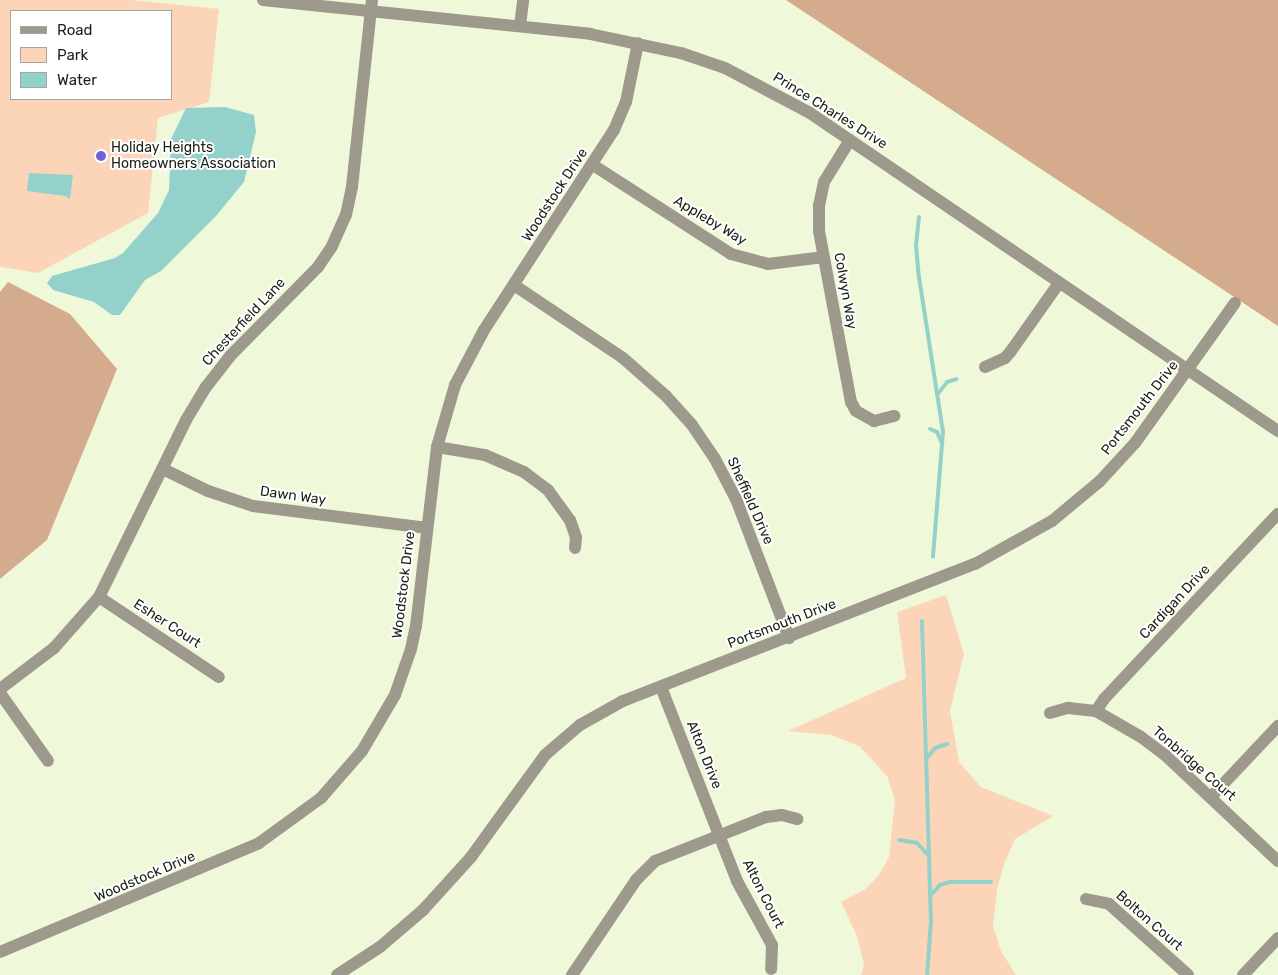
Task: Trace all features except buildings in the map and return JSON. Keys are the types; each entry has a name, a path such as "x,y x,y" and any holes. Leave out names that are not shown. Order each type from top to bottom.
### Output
{"street":[{"name":"Prince Charles Drive","path":"263,0 372,6 638,43 702,60 746,78 850,140 1278,431"},
{"path":"520,26 523,0"},
{"name":"Chesterfield Lane","path":"0,689 54,648 99,597 206,387 230,356 318,267 338,235 352,187 372,6"},
{"name":"Woodstock Drive","path":"0,952 238,854 279,831 321,798 362,751 401,679 416,626 437,447 461,371 514,285 594,164 622,115 638,43"},
{"name":"Colwyn Way","path":"850,140 830,171 821,195 818,218 824,257 851,402 856,411 874,421 880,422 894,416"},
{"name":"Appleby Way","path":"594,164 737,257 768,264 824,257"},
{"path":"985,367 1005,358 1059,283"},
{"name":"Sheffield Drive","path":"514,285 623,358 666,396 692,426 715,458 736,500 789,638"},
{"name":"Portsmouth Drive","path":"337,975 402,930 442,891 560,740 601,711 975,564 1052,521 1119,461 1188,371 1236,303"},
{"path":"437,447 500,460 532,478 548,490 570,520 576,537 575,548"},
{"name":"Dawn Way","path":"163,469 208,491 253,506 426,528"},
{"name":"Cardigan Drive","path":"1096,712 1104,698 1278,514"},
{"name":"Esher Court","path":"99,597 219,677"},
{"name":"Alton Drive","path":"660,687 720,834"},
{"path":"0,693 48,762"},
{"name":"Tonbridge Court","path":"1050,713 1068,708 1096,712 1154,746 1278,861"},
{"path":"1211,797 1278,726"},
{"path":"572,975 648,867 670,853 774,815 797,819"},
{"name":"Alton Court","path":"720,834 741,892 772,945 771,969"},
{"name":"Bolton Court","path":"1086,899 1109,904 1188,975"},
{"path":"1243,975 1278,938"}],"green space":[{"path":"0,0 131,0 219,9 209,102 158,118 148,213 38,273 0,267"},
{"path":"946,595 964,654 950,711 959,762 981,787 1053,816 1015,839 1004,864 997,890 993,926 1001,951 1016,975 861,975 864,965 857,936 841,902 864,890 879,875 889,857 895,800 887,776 859,746 831,735 788,731 906,678 897,612"}],"shaded area":[{"path":"786,0 1278,0 1278,326"},
{"path":"8,282 70,314 117,369 47,540 0,579 0,292"}],"water":[{"path":"225,107 254,115 256,132 244,182 216,216 161,271 145,280 120,315 112,315 94,302 53,290 47,283 52,276 115,258 123,253 158,213 169,190 171,139 186,108"},
{"path":"29,173 73,175 70,199 65,196 27,191"}],"waterway":[{"path":"919,217 916,245 919,277 943,432 933,557"},
{"path":"937,395 947,382 957,379"},
{"path":"930,429 937,432 941,441"},
{"path":"922,621 931,921 927,975"},
{"path":"926,759 935,748 947,744"},
{"path":"899,840 917,843 928,855"},
{"path":"931,895 940,885 950,882 991,882"}],"place":[{"name":"Holiday Heights Homeowners Association","path":"101,156"}]}
